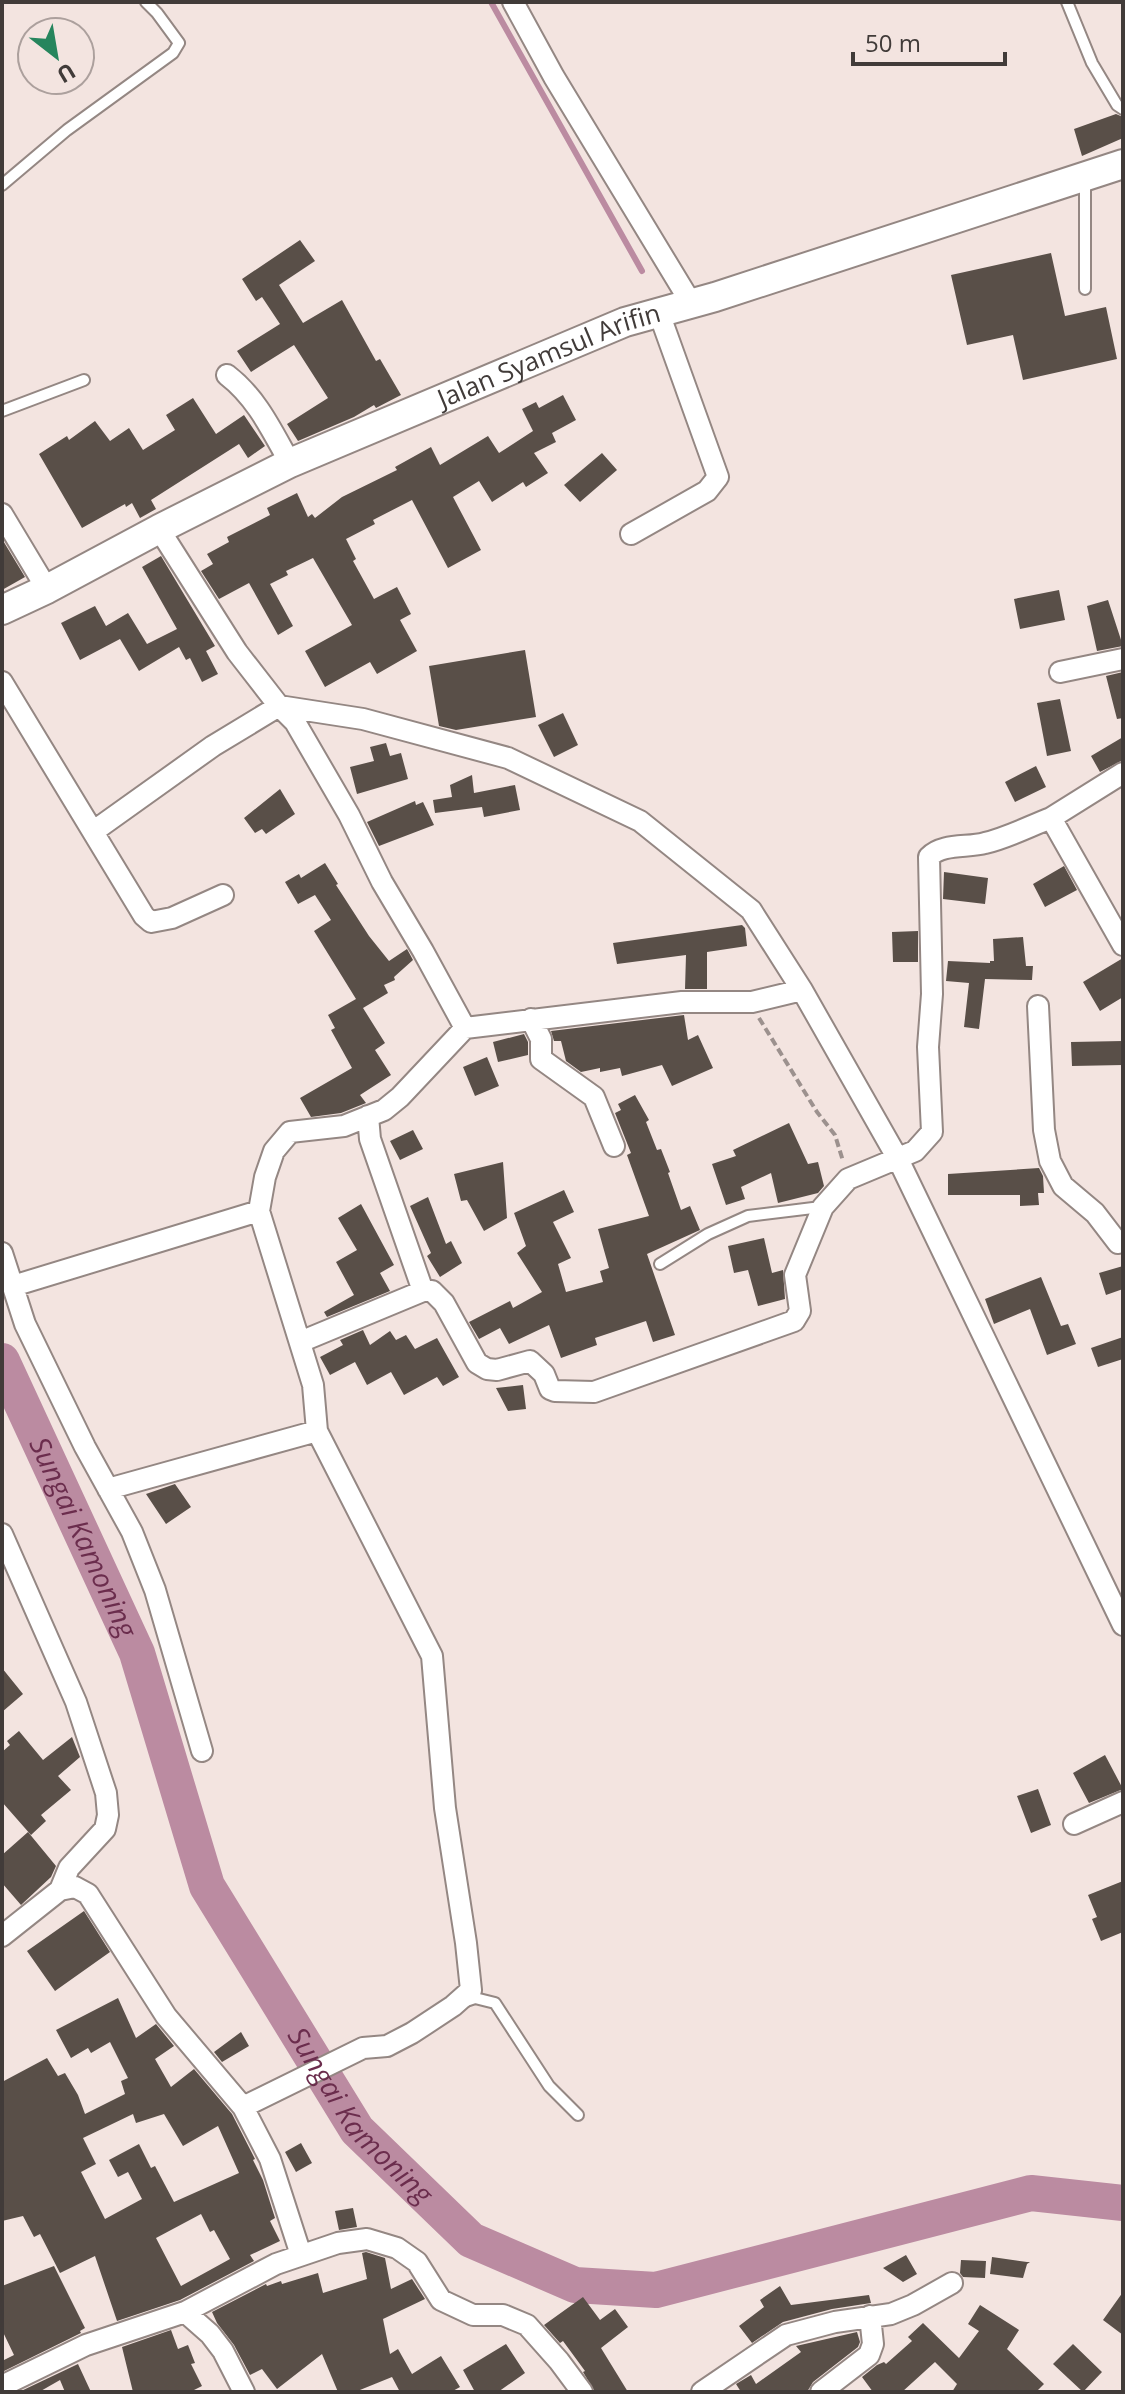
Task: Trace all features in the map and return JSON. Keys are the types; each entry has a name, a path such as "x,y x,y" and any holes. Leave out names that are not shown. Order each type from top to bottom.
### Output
{"main road":[{"name":"Jalan Syamsul Arifin","path":"2,610 290,463 625,322 1123,164"}],"street":[{"path":"513,2 554,77 691,303"},
{"path":"631,534 707,491 718,477 659,313"},
{"path":"227,375 245,388 257,403 290,463"},
{"path":"2,514 47,589"},
{"path":"159,529 237,652 295,722 465,1028"},
{"path":"1060,672 1123,659"},
{"path":"2,682 139,909 151,922 172,918 223,895"},
{"path":"94,831 213,746 279,706 363,719 508,758 640,821 751,910 802,990 898,1159 1123,1625"},
{"path":"300,1342 423,1291 432,1291 444,1303 477,1363 497,1370 530,1361 544,1374 550,1389 563,1393 594,1392 794,1321 800,1311 795,1275 823,1207 848,1179 915,1151 932,1132 928,1047 932,994 929,857 944,849 985,843 1051,818 1123,773"},
{"path":"1051,818 1123,945"},
{"path":"243,2107 363,2048 387,2046 453,2006 471,1990 445,1808 432,1656 317,1431 313,1385 259,1211 265,1177 274,1151 290,1132 344,1126 384,1110 465,1028 682,1002 752,1002 802,990"},
{"path":"1038,1006 1044,1130 1050,1161 1063,1186 1095,1213 1118,1243 1123,1242"},
{"path":"531,1019 541,1039 541,1059 594,1097 614,1146"},
{"path":"368,1116 370,1139 423,1291"},
{"path":"13,1286 259,1211"},
{"path":"2,1253 25,1324 85,1447 132,1532 155,1590 202,1751"},
{"path":"108,1489 317,1431"},
{"path":"2,1534 76,1702 106,1793 108,1815 105,1829 69,1868 60,1890"},
{"path":"1074,1824 1123,1802"},
{"path":"2,1936 60,1890 75,1887 88,1894 166,2016 243,2107 270,2159 301,2255"},
{"path":"2,2386 86,2345 185,2312 276,2264 338,2243 367,2239 397,2248 417,2262 441,2300 473,2315 503,2315 527,2325 582,2392"},
{"path":"702,2392 786,2335 817,2326 891,2314 952,2283"},
{"path":"185,2312 210,2334 223,2351 244,2392"},
{"path":"821,2392 869,2355 873,2344 870,2316"}],"lane":[{"path":"2,185 67,130 173,53 179,43 146,2"},
{"path":"1067,2 1092,63 1117,105 1123,109"},
{"path":"1085,176 1085,289"},
{"path":"2,411 84,380"},
{"path":"660,1264 708,1234 748,1216 823,1207"},
{"path":"453,2006 475,1998 495,2003 549,2086 578,2115"}],"path":[{"path":"752,1002 759,1019 817,1112 835,1135 848,1179"}],"building":[{"path":"1116,114 1123,117 1123,138 1082,156 1074,129"},
{"path":"300,240 315,261 279,285 303,323 342,300 376,361 380,359 401,395 298,441 287,424 328,398 294,345 251,372 237,351 280,324 262,297 256,301 242,279"},
{"path":"1051,253 1065,316 1106,307 1117,359 1023,380 1013,335 967,345 951,275"},
{"path":"563,395 576,420 552,433 556,442 534,453 548,473 526,487 523,482 492,502 479,481 453,497 481,550 448,568 412,500 373,520 375,524 346,539 356,559 353,561 374,599 397,587 411,614 400,620 417,651 377,674 370,662 325,687 305,651 352,625 313,558 286,571 288,575 270,584 293,626 278,635 249,583 219,599 201,571 213,564 207,554 229,542 227,537 270,515 267,508 297,493 308,517 312,514 315,518 342,497 397,470 395,467 431,447 440,465 488,436 499,453 533,431 522,409 536,402 539,408"},
{"path":"193,398 216,434 244,415 265,446 248,458 239,444 151,500 156,509 140,518 132,503 126,507 125,504 82,528 39,454 67,436 69,440 95,421 110,441 129,428 143,450 175,430 166,415"},
{"path":"602,453 617,470 580,502 564,485"},
{"path":"2,539 25,577 2,590"},
{"path":"161,556 215,646 206,651 218,674 202,682 190,658 186,660 179,647 139,671 120,639 80,660 61,623 95,606 106,626 128,613 147,644 177,629 142,567"},
{"path":"1059,590 1065,620 1020,629 1014,599"},
{"path":"1108,600 1123,646 1097,651 1087,606"},
{"path":"525,650 536,717 456,730 439,726 429,666"},
{"path":"1123,672 1123,718 1117,719 1106,676"},
{"path":"1060,699 1071,751 1047,756 1037,703"},
{"path":"563,713 578,745 554,757 538,725"},
{"path":"1123,737 1123,760 1100,772 1091,756"},
{"path":"386,743 390,756 401,753 408,779 357,794 350,767 374,761 370,747"},
{"path":"1036,766 1046,787 1015,802 1005,782"},
{"path":"472,775 474,793 515,785 520,810 484,817 482,807 435,813 433,800 452,797 450,785"},
{"path":"280,789 295,814 266,834 262,829 255,833 244,818"},
{"path":"415,801 416,805 423,802 434,825 379,846 367,822"},
{"path":"325,863 369,936 389,961 407,949 413,960 394,977 395,980 384,985 388,993 363,1008 385,1043 375,1050 391,1075 360,1095 366,1103 341,1113 311,1117 300,1098 352,1068 331,1030 335,1028 328,1015 356,999 314,931 331,920 315,895 298,904 285,882 299,874 301,878"},
{"path":"1064,866 1077,890 1045,907 1033,884"},
{"path":"944,872 988,878 985,904 943,899"},
{"path":"742,925 747,946 707,952 707,989 685,989 686,955 617,964 613,943"},
{"path":"918,931 918,962 893,962 892,932"},
{"path":"1023,937 1026,966 1033,966 1032,980 985,979 979,1029 964,1027 969,983 946,981 948,961 990,963 994,961 993,939"},
{"path":"1123,958 1123,997 1100,1011 1083,982"},
{"path":"684,1015 688,1040 698,1035 713,1068 672,1086 662,1065 622,1076 620,1068 581,1072 566,1061 561,1041 554,1041 551,1031"},
{"path":"524,1034 528,1042 528,1055 498,1062 493,1042"},
{"path":"1123,1041 1123,1065 1072,1066 1071,1042"},
{"path":"487,1057 499,1086 475,1096 463,1067"},
{"path":"635,1095 649,1120 646,1122 657,1150 661,1149 681,1210 690,1206 700,1230 647,1254 675,1335 653,1342 646,1321 595,1338 597,1345 561,1358 549,1325 509,1344 500,1328 479,1339 469,1322 510,1301 513,1308 542,1292 517,1253 526,1246 514,1213 564,1190 574,1212 553,1222 571,1258 558,1264 566,1292 603,1282 600,1271 609,1268 598,1229 649,1216 627,1155 631,1153 615,1113 621,1110 618,1104"},
{"path":"789,1123 808,1164 818,1162 824,1186 818,1193 778,1203 771,1173 741,1187 745,1199 726,1205 712,1164 736,1156 733,1150"},
{"path":"413,1130 423,1149 400,1160 390,1141"},
{"path":"503,1162 507,1218 484,1231 467,1200 461,1201 454,1174"},
{"path":"1039,1168 1044,1193 1038,1193 1039,1205 1020,1206 1020,1195 948,1195 948,1174"},
{"path":"428,1197 446,1244 451,1241 462,1263 440,1277 427,1256 431,1253 410,1206"},
{"path":"361,1204 394,1265 380,1273 390,1291 327,1317 324,1312 354,1295 336,1262 357,1250 338,1218"},
{"path":"764,1238 772,1273 783,1270 785,1299 758,1306 748,1270 734,1273 728,1246"},
{"path":"1123,1266 1123,1289 1106,1295 1099,1273"},
{"path":"1041,1277 1061,1326 1068,1324 1076,1344 1047,1355 1030,1309 994,1324 985,1299"},
{"path":"363,1330 370,1345 390,1331 396,1340 406,1335 415,1349 437,1338 459,1377 443,1386 437,1377 404,1395 391,1372 367,1385 355,1362 330,1375 320,1357 343,1345 340,1340"},
{"path":"1123,1337 1123,1359 1098,1367 1091,1348"},
{"path":"523,1385 526,1409 508,1411 496,1388"},
{"path":"175,1484 191,1507 166,1524 146,1494"},
{"path":"2,1668 23,1694 2,1712"},
{"path":"19,1731 43,1760 72,1737 80,1757 58,1776 71,1790 41,1815 46,1821 31,1835 2,1802 2,1752 10,1745 7,1741"},
{"path":"1105,1755 1123,1789 1089,1803 1073,1773"},
{"path":"1038,1789 1051,1825 1031,1833 1017,1796"},
{"path":"28,1832 56,1866 51,1877 21,1905 2,1883 2,1855"},
{"path":"1123,1881 1123,1932 1101,1941 1092,1919 1097,1917 1088,1895"},
{"path":"84,1911 110,1952 55,1991 27,1951"},
{"path":"118,1998 136,2038 156,2024 174,2046 155,2059 171,2087 194,2069 232,2114 263,2180 275,2218 270,2221 280,2241 250,2255 254,2261 180,2300 117,2321 95,2256 60,2273 40,2234 34,2237 23,2216 2,2221 2,2082 47,2058 58,2076 65,2073 85,2114 125,2094 121,2081 128,2078 110,2042 91,2053 88,2048 71,2058 56,2030","holes":["133,2114 136,2123 164,2114 183,2146 218,2126 239,2173 174,2202 139,2144 109,2160 118,2177 128,2172 142,2199 105,2219 81,2172 96,2164 83,2138","201,2214 230,2259 181,2286 156,2238"]},
{"path":"241,2032 249,2046 222,2062 214,2052"},
{"path":"301,2143 312,2163 296,2172 285,2152"},
{"path":"353,2208 357,2227 339,2230 335,2211"},
{"path":"362,2253 385,2258 391,2289 412,2279 425,2299 383,2319 390,2354 398,2349 412,2374 441,2356 460,2387 451,2392 400,2392 392,2377 355,2392 338,2392 322,2354 277,2389 262,2369 250,2375 212,2312 266,2284 281,2281 282,2284 318,2273 323,2293 367,2279"},
{"path":"906,2255 917,2274 903,2282 883,2268"},
{"path":"992,2257 1030,2262 1023,2278 990,2274"},
{"path":"961,2260 986,2261 985,2278 963,2277 960,2273"},
{"path":"54,2266 85,2328 81,2333 2,2372 2,2361 14,2355 2,2330 2,2286"},
{"path":"780,2286 791,2305 869,2295 871,2303 783,2322 752,2343 739,2326 764,2307 760,2300"},
{"path":"1123,2292 1123,2335 1103,2320"},
{"path":"583,2297 600,2320 615,2309 628,2327 601,2348 628,2392 595,2392 585,2371 563,2341 560,2343 544,2325"},
{"path":"980,2305 1019,2330 1007,2349 1044,2384 1036,2392 952,2392 957,2384 935,2362 902,2392 873,2392 862,2377 877,2365 886,2364 912,2341 908,2337 923,2323 959,2358 979,2331 968,2324"},
{"path":"171,2330 178,2349 188,2345 195,2363 191,2364 202,2386 190,2392 133,2392 122,2347"},
{"path":"857,2332 858,2347 813,2382 807,2392 741,2392 736,2384 751,2375 756,2384 801,2352 796,2346"},
{"path":"506,2344 525,2373 498,2392 475,2392 463,2370"},
{"path":"1073,2344 1102,2372 1083,2392 1053,2364"},
{"path":"78,2364 91,2392 65,2392 60,2380 39,2392 19,2392"}],"waterway":[{"path":"491,2 642,271"},
{"name":"Sungai Kamoning","path":"2,1361 137,1653 207,1886 357,2130 471,2240 575,2285 656,2290 1031,2193 1123,2203"}]}
